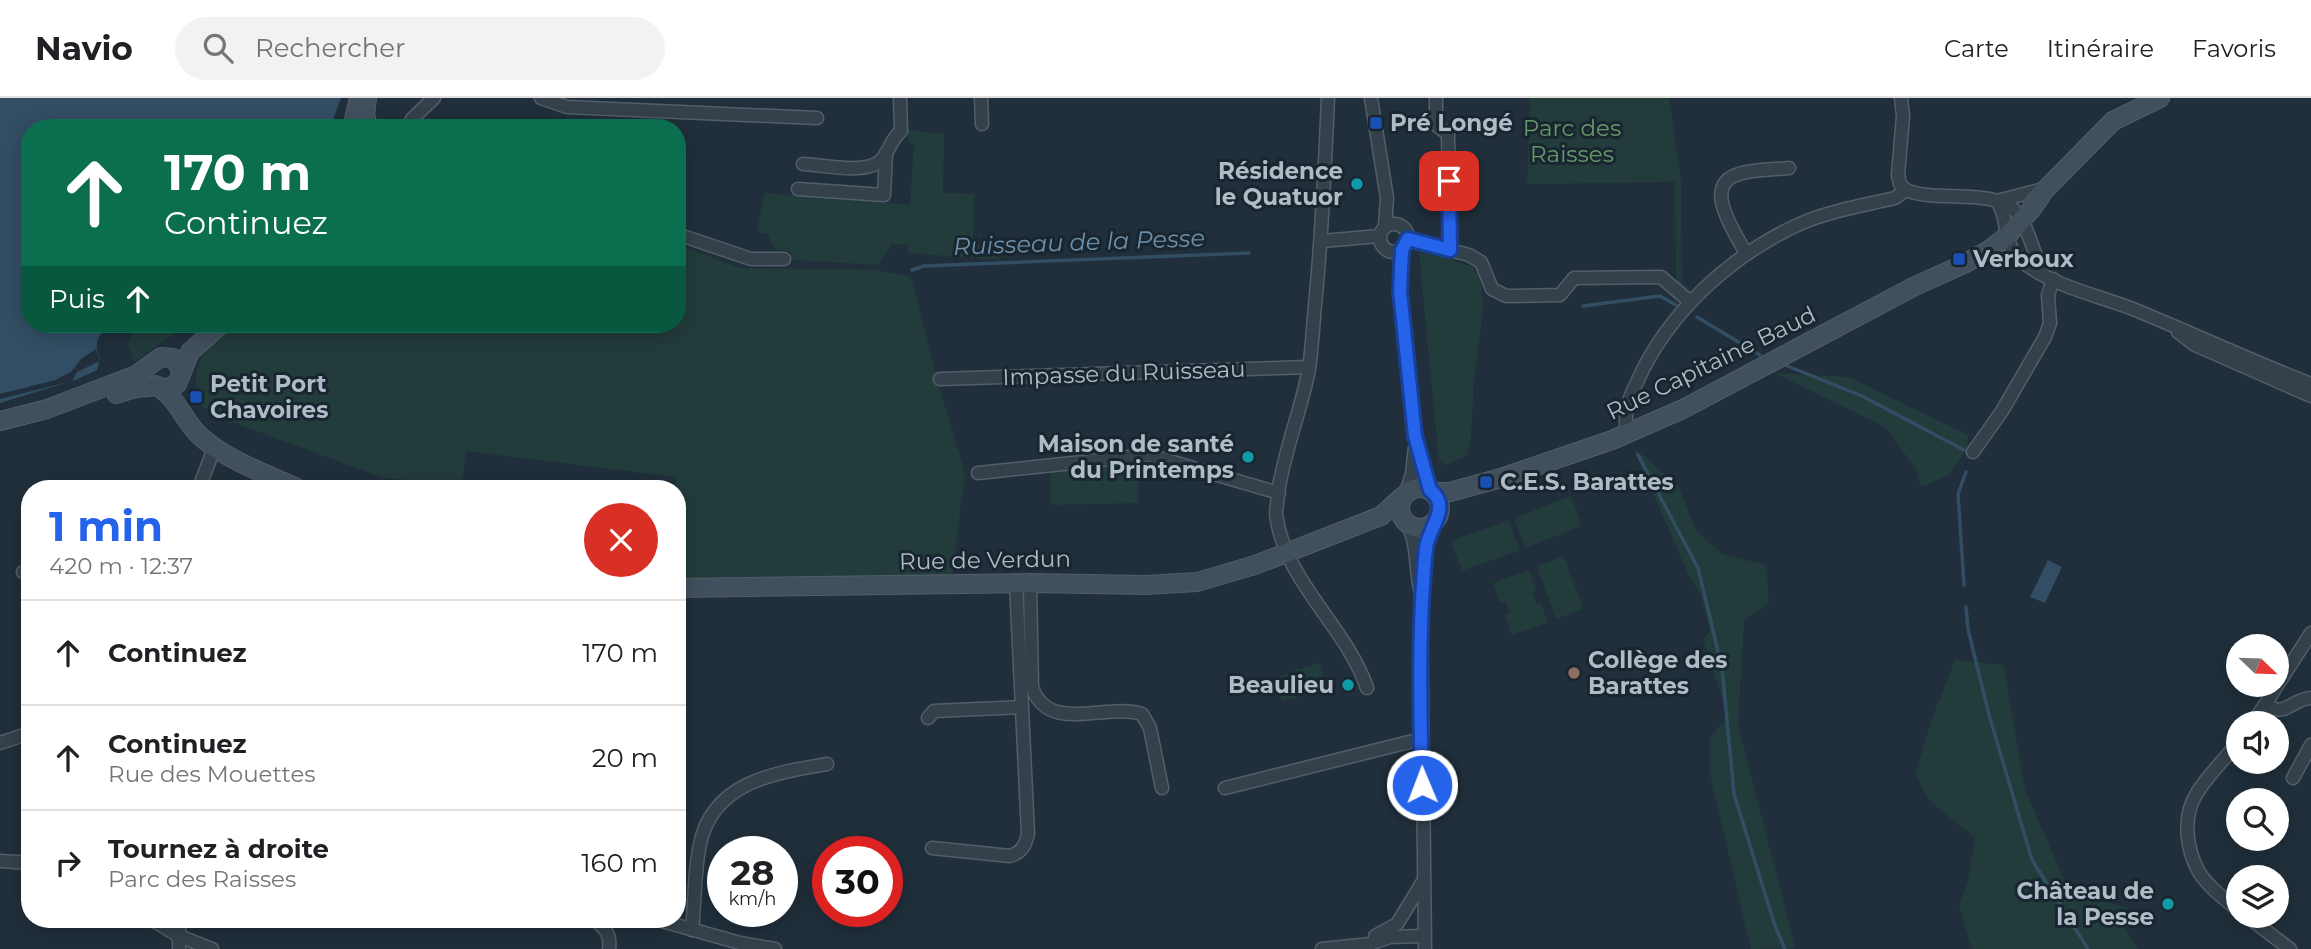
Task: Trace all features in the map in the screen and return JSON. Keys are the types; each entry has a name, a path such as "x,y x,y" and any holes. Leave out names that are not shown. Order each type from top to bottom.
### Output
{"main road":[{"path":"354,119 359,98"},
{"path":"367,98 367,119"},
{"name":"Rue Capitaine Baud","path":"1431,491 1450,492 1501,478 1628,433 1683,409 1936,275 1964,264 1989,250 2113,121 2161,98"},
{"path":"169,357 198,333"},
{"path":"0,430 130,390 173,387 191,351 211,333"},
{"path":"0,421 68,401 136,375 152,366 159,358 169,357 177,361 188,402 215,446"},
{"path":"152,366 150,376 175,401 202,438 281,480"},
{"name":"Rue Capitaine Baud","path":"1437,518 1457,502 1501,478"},
{"path":"1420,487 1431,491 1440,505 1437,518 1423,528 1406,523 1399,507 1404,495 1420,487"},
{"name":"Rue de Verdun","path":"686,588 1023,583 1146,585 1197,582 1225,575 1381,516 1404,495"},
{"name":"Rue de Verdun","path":"1288,552 1304,551 1391,522 1406,523"}],"street":[{"path":"418,119 434,98"},
{"path":"541,98 567,107 817,118"},
{"path":"798,188 884,195 887,153 892,139 901,131 900,98"},
{"path":"981,98 982,124"},
{"path":"1328,98 1322,241 1309,367 1281,473 1276,513 1283,543 1311,594 1342,637 1367,688"},
{"path":"1371,98 1387,198 1382,231 1384,249 1400,247 1450,250 1468,255 1481,262 1492,289 1506,296 1560,295 1574,278 1661,277 1693,300"},
{"path":"1436,98 1436,125 1448,134 1450,250"},
{"path":"1901,98 1903,116 1898,175 1900,184 1906,190 1925,196 1997,201 2009,205 2020,217 2048,276 2050,323 2045,337 1997,419 1973,452"},
{"path":"803,163 863,169 879,162 887,153"},
{"path":"1746,254 1721,203 1723,185 1730,177 1744,172 1789,168"},
{"path":"1628,433 1626,410 1638,379 1654,349 1693,300 1746,254 1803,222 1895,198 1906,190"},
{"path":"1997,201 2046,191"},
{"path":"1387,198 1408,234 1400,247 1400,291 1415,436 1413,463 1404,495"},
{"path":"1997,201 2004,216 2008,244 2027,266 2311,384"},
{"path":"1322,241 1382,231 1391,223 1402,225"},
{"path":"686,237 751,259 784,259"},
{"path":"2166,324 2195,345 2311,396"},
{"name":"Impasse du Ruisseau","path":"940,379 1309,367"},
{"path":"1415,436 1431,491"},
{"path":"202,480 215,446"},
{"path":"978,473 1149,455 1279,493"},
{"path":"1422,945 1421,594 1427,543 1437,518"},
{"path":"1406,523 1416,544 1416,573 1421,594"},
{"path":"932,848 1010,856 1020,853 1026,843 1028,834 1022,707 1023,583"},
{"path":"1023,583 1035,696 1053,711 1063,715 1126,711 1142,714 1150,728 1162,788"},
{"path":"2262,711 2311,633"},
{"path":"2266,705 2273,709 2284,709 2297,701 2311,698"},
{"path":"928,718 934,711 1022,707"},
{"path":"0,743 21,736"},
{"path":"1225,788 1421,739"},
{"path":"2293,778 2311,744"},
{"path":"2226,757 2196,794 2190,809 2188,840 2199,872 2226,900"},
{"path":"692,930 701,841 716,811 736,791 750,782 784,771 827,764"},
{"path":"0,861 21,862"},
{"path":"1359,945 1397,924 1423,881"},
{"path":"1397,924 1414,925 1422,945"},
{"path":"162,928 179,943 212,949"},
{"path":"605,928 610,939 609,949"},
{"path":"685,928 740,943 775,949"},
{"path":"2262,928 2290,949"},
{"path":"1322,949 1370,944 1390,937 1404,937 1422,945"}],"green space":[{"name":"Parc des Raisses","path":"1530,98 1669,98 1681,182 1682,282 1694,293 1691,297 1676,284 1675,182 1527,184"},
{"path":"908,130 944,134 943,193 974,194 973,244 1002,245 1001,260 908,253 908,245 892,244 878,265 792,260 790,251 775,248 768,234 757,232 764,193 910,205 914,144 908,142"},
{"path":"686,247 740,268 876,270 907,276 912,280 937,379 965,473 952,576 686,579 686,480 466,451 463,480 383,478 206,410 200,400 196,378 201,360 213,344 226,333 686,333"},
{"path":"1419,253 1433,254 1473,267 1474,272 1479,275 1481,288 1482,313 1468,455 1446,465 1439,461"},
{"path":"134,333 176,333 134,361 128,343"},
{"path":"1775,373 1849,377 1968,435 1967,448 1949,475 1921,487 1916,469 1885,427"},
{"path":"1633,447 1679,487 1695,529 1722,554 1766,565 1769,603 1744,621 1738,724 1795,948 1751,949 1710,774 1710,738 1726,718 1725,705 1703,640 1710,632 1701,594 1689,576"},
{"path":"1139,458 1138,503 1051,505 1051,472"},
{"path":"1571,496 1582,526 1525,548 1514,518"},
{"path":"1509,520 1520,550 1462,571 1451,541"},
{"path":"1564,556 1583,609 1556,619 1537,566"},
{"path":"1529,570 1536,590 1532,592 1537,604 1541,603 1548,623 1512,635 1505,615 1510,613 1506,601 1500,603 1493,583"},
{"path":"1955,660 2004,665 2025,790 2065,882 2090,899 2127,907 2126,930 2138,949 1972,949 1959,907 1968,880 1975,838 1930,801 1915,775 1931,721"},
{"path":"1320,663 1327,689 1282,701 1276,677"}],"water":[{"path":"0,98 341,98 333,119 21,119 21,333 103,333 97,341 100,359 97,370 78,379 0,403"},
{"path":"2048,560 2062,567 2045,603 2030,597"}],"pier":[{"path":"96,349 100,361 77,372 72,381 0,399 0,394 55,380 71,372 82,358"}],"waterway":[{"name":"Ruisseau de la Pesse","path":"912,270 924,266 1249,253"},
{"name":"Ruisseau de la Pesse","path":"1583,306 1660,296 1676,305"},
{"name":"Ruisseau de la Pesse","path":"1697,317 1760,355"},
{"name":"Ruisseau de la Pesse","path":"1785,365 1862,396 1964,450"},
{"path":"1638,455 1698,568 1722,668 1734,794 1775,926 1785,949"},
{"name":"Ruisseau de la Pesse","path":"1964,585 1958,494 1966,472"},
{"name":"Ruisseau de la Pesse","path":"1966,607 1968,629 1989,715 2032,860 2088,949"}],"place":[{"name":"Pré Longé","path":"1376,123"},
{"name":"Résidence le Quatuor","path":"1357,184"},
{"name":"Verboux","path":"1959,259"},
{"name":"Petit Port Chavoires","path":"196,397"},
{"name":"Maison de santé du Printemps","path":"1248,457"},
{"name":"C.E.S. Barattes","path":"1486,482"},
{"name":"Collège des Barattes","path":"1574,673"},
{"name":"Beaulieu","path":"1348,685"},
{"name":"Château de la Pesse","path":"2168,904"}],"route":[{"path":"1422,785 1421,594 1427,543 1439,515 1440,505 1436,495 1430,490 1415,436 1400,291 1400,264 1402,250 1408,239 1450,250 1449,181"}]}
